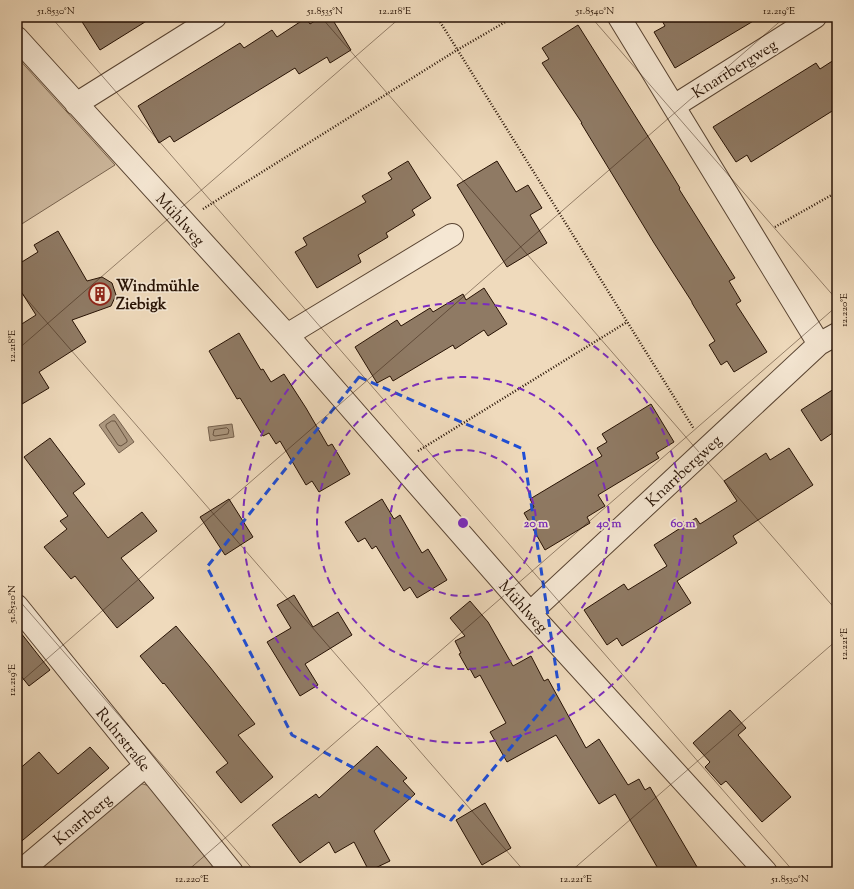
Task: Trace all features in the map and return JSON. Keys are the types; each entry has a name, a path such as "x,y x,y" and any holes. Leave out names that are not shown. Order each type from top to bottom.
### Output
{"street":[{"path":"76,104 215,17"},
{"name":"Knarrbergweg","path":"530,613 706,448 828,339 755,238 619,17"},
{"name":"Knarrbergweg","path":"674,106 815,17"},
{"name":"Mühlweg","path":"17,38 287,335 530,613 766,872"},
{"path":"287,335 452,235"},
{"name":"Ruhrstraße","path":"17,606 232,872"},
{"name":"Knarrberg","path":"23,872 22,870 145,766"}],"path":[{"path":"437,17 706,448"},
{"path":"183,221 457,50 514,17"},
{"path":"755,238 837,192"},
{"path":"398,463 627,322"}],"highlighted area":[{"path":"359,377 523,449 559,689 451,820 292,735 207,567"}],"shaded area":[{"path":"17,57 115,165 17,227"},
{"path":"135,784 143,784 153,787 222,872 43,872 44,864"}],"water":[{"path":"114,414 134,442 119,453 99,425"},
{"path":"232,424 234,437 210,441 208,427"}],"building":[{"path":"79,17 153,17 100,50"},
{"path":"321,17 331,17 351,50 330,63 327,57 299,74 295,68 174,142 170,136 159,143 138,106 240,43 244,48 272,30 277,37 306,18 310,24"},
{"path":"660,17 760,17 675,68 654,32 665,26"},
{"path":"578,25 735,278 729,281 741,301 736,304 767,352 734,372 727,361 721,365 709,345 715,341 692,302 654,243 582,123 542,63 549,59 542,48"},
{"path":"837,58 837,108 751,162 747,155 736,162 713,127 816,63 820,69"},
{"path":"408,161 431,198 412,210 415,215 386,233 388,237 358,255 361,262 317,288 295,252 307,245 303,238 366,202 362,196 392,179 388,173"},
{"path":"497,161 516,192 528,185 542,208 530,215 547,243 507,267 457,185"},
{"path":"58,231 87,281 102,277 112,283 116,295 111,306 72,320 86,342 39,372 49,388 17,407 17,327 36,315 17,285 17,265 38,252 34,245"},
{"path":"484,288 507,324 488,336 484,330 455,349 453,345 393,381 390,376 377,383 355,347 397,320 401,326 430,308 433,312 463,294 466,300"},
{"path":"239,333 261,370 263,369 271,382 284,374 328,446 332,444 350,474 319,492 312,481 306,485 280,441 276,444 269,433 263,436 240,398 237,399 209,351"},
{"path":"837,387 837,430 821,441 801,410"},
{"path":"651,404 674,442 656,453 659,458 598,495 605,506 587,517 590,523 545,550 524,513 534,507 530,499 602,456 597,448 607,442 602,434"},
{"path":"50,438 85,484 73,493 108,538 142,512 157,531 121,558 154,598 117,628 75,576 71,579 44,547 67,529 60,521 68,516 24,457"},
{"path":"789,448 813,485 733,536 737,543 677,581 691,603 622,646 617,638 607,645 584,610 624,584 628,590 667,566 654,545 696,518 700,524 737,501 724,481 766,453 770,460"},
{"path":"229,499 253,537 225,555 200,517"},
{"path":"382,499 394,519 400,515 422,553 428,549 447,580 417,598 410,587 404,591 376,546 372,549 365,538 358,542 345,522"},
{"path":"294,595 313,627 338,612 352,635 305,664 318,685 300,696 267,642 291,628 277,605"},
{"path":"470,601 488,622 513,666 531,656 544,681 548,679 586,748 599,739 628,785 639,779 645,790 650,787 700,872 660,872 615,794 599,804 556,735 507,762 490,732 506,723 480,675 475,678 470,669 468,670 459,654 461,653 455,641 465,636 450,618"},
{"path":"176,626 255,724 238,735 273,777 241,803 216,772 228,763 164,683 163,684 140,656"},
{"path":"17,628 50,670 29,686 17,671"},
{"path":"730,710 746,728 738,735 791,797 762,822 726,781 721,785 705,767 710,762 693,743"},
{"path":"377,746 407,778 403,781 415,794 374,831 390,861 369,871 354,842 335,853 329,842 300,863 272,825 316,794 319,798"},
{"path":"90,747 109,768 17,845 17,771 39,752 58,774"},
{"path":"485,803 511,848 482,865 456,820"}],"place":[{"name":"Windmühle Ziebigk","path":"100,294"}]}
